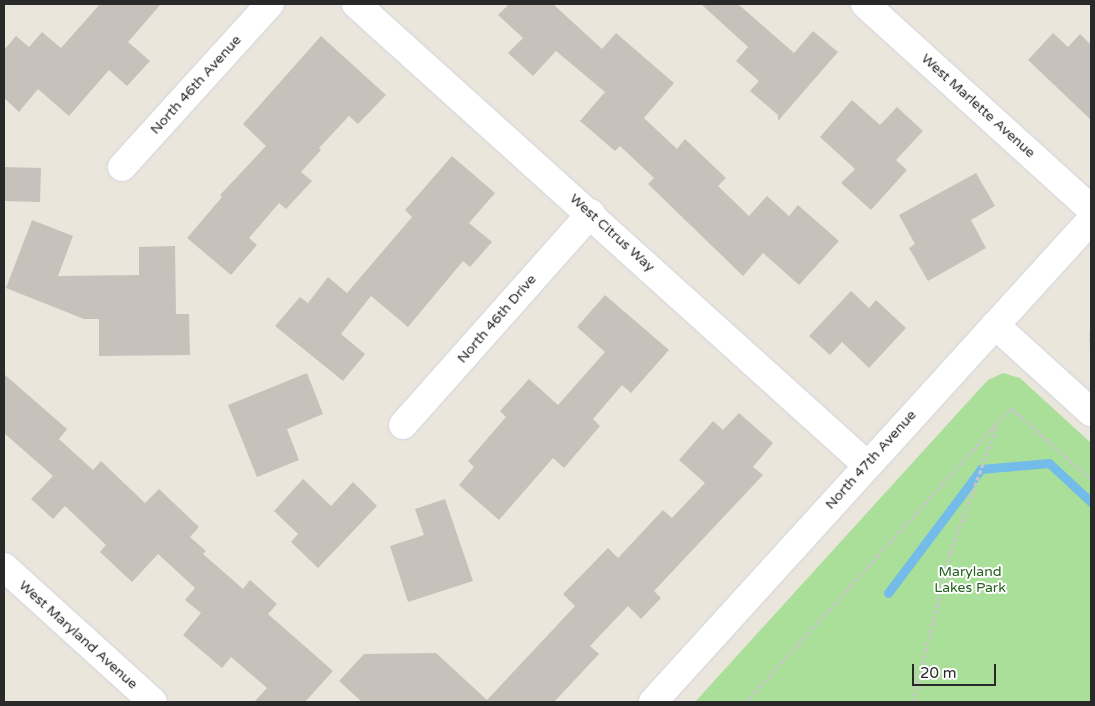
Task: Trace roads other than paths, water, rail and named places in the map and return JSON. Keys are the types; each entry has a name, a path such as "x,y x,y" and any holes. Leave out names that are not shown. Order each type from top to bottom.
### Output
{"street":[{"name":"North 46th Avenue","path":"122,167 270,4"},
{"name":"West Citrus Way","path":"356,4 867,465"},
{"name":"West Marlette Avenue","path":"865,4 1091,209"},
{"name":"North 46th Drive","path":"403,425 590,214"},
{"name":"North 47th Avenue","path":"653,702 1091,220"},
{"path":"995,325 1091,412"},
{"name":"West Maryland Avenue","path":"4,567 153,702"}],"waterway":[{"path":"888,593 981,469 1049,463 1091,502"}],"park label":[{"name":"Maryland Lakes Park","path":"970,580"}]}
